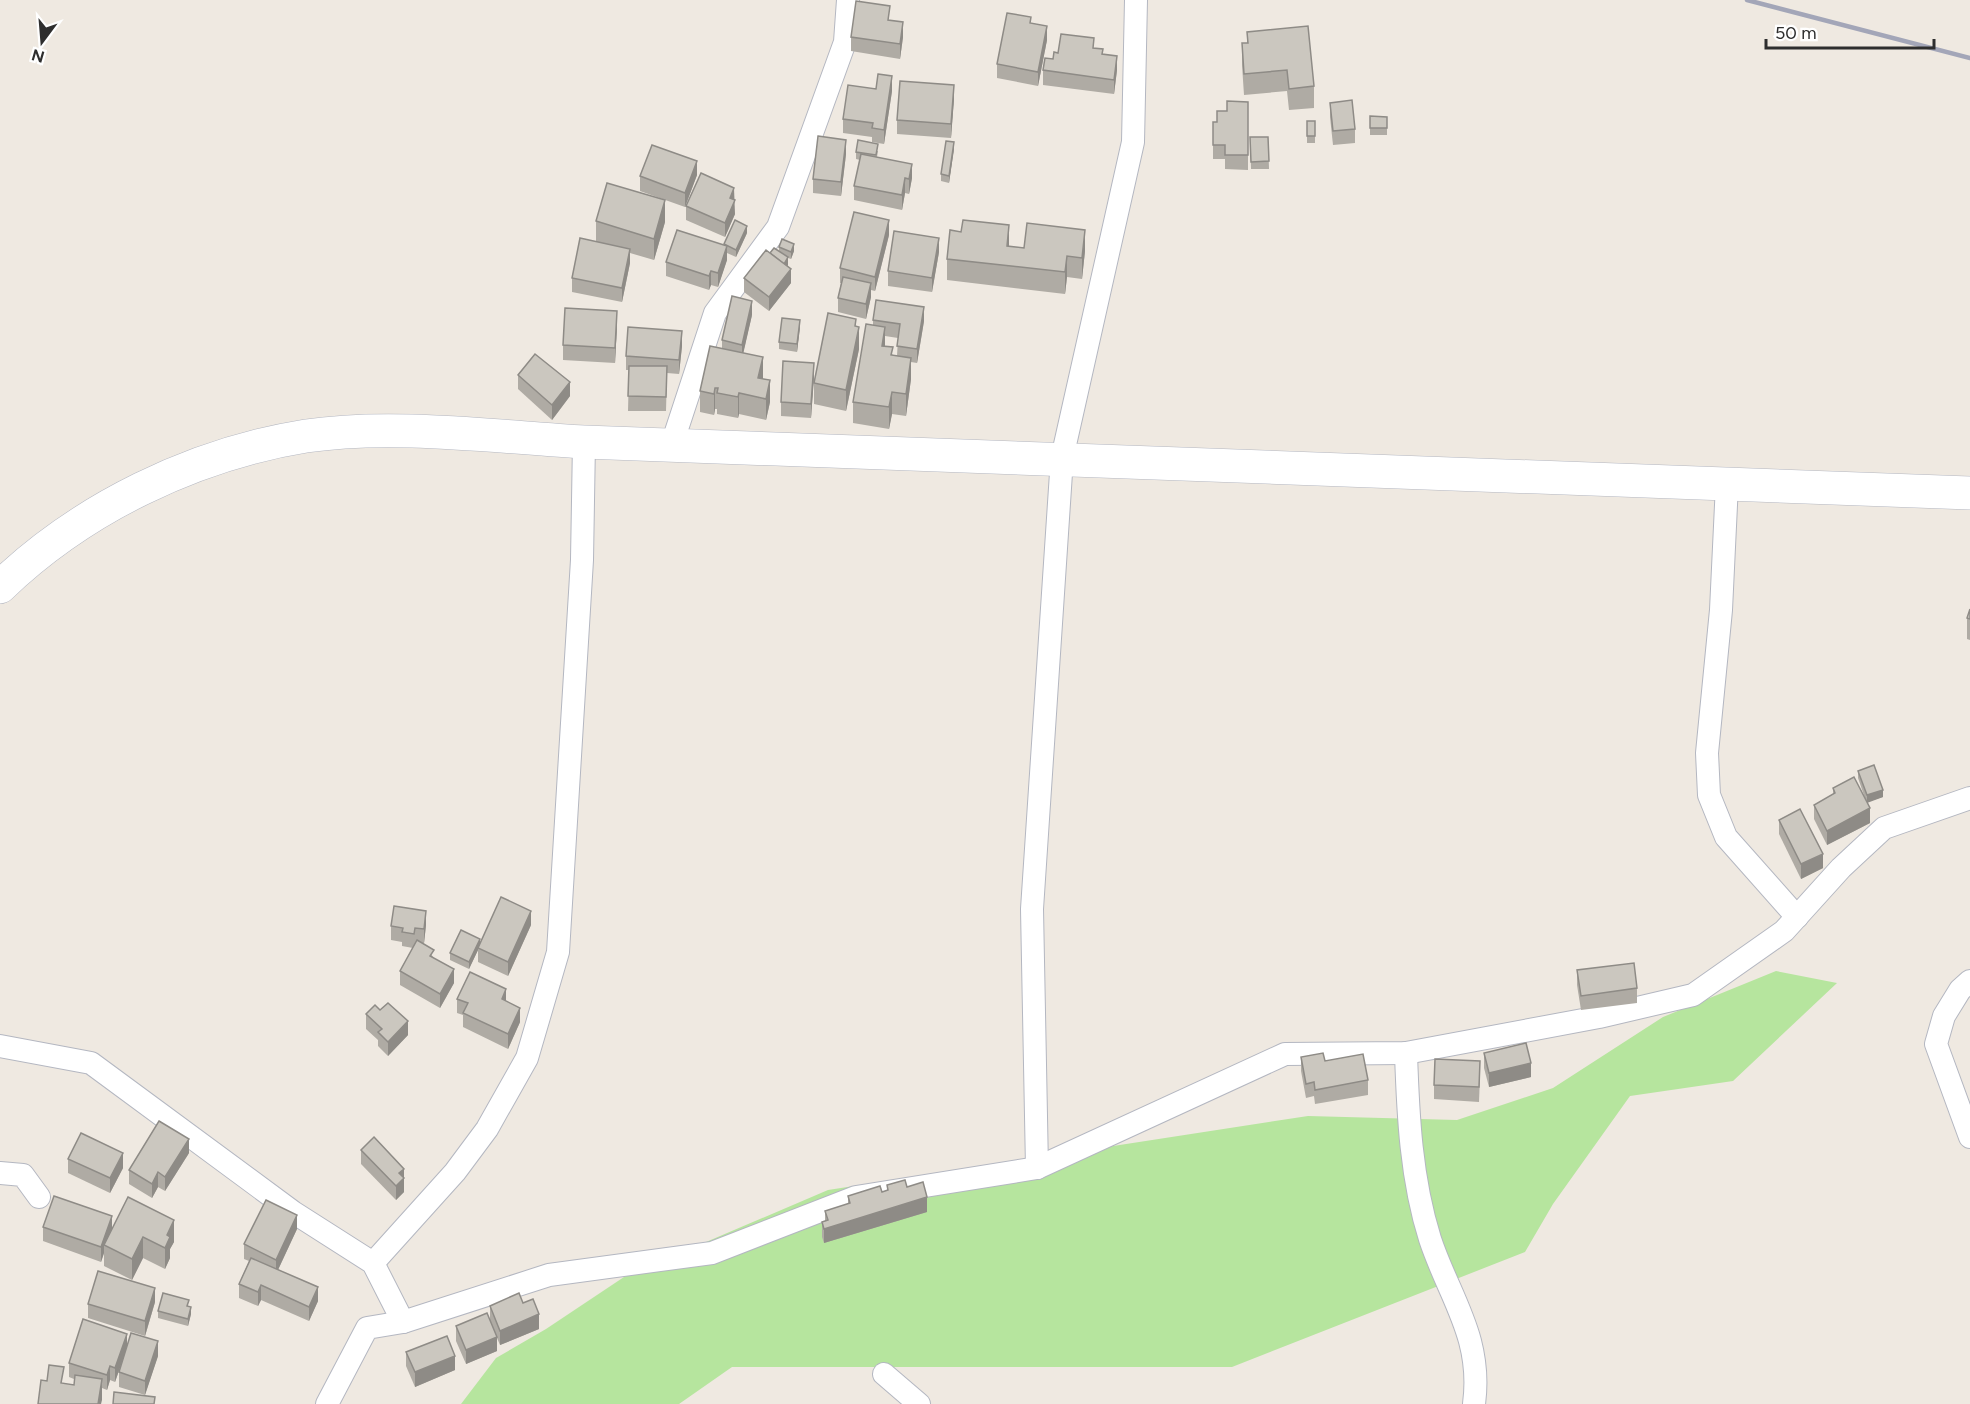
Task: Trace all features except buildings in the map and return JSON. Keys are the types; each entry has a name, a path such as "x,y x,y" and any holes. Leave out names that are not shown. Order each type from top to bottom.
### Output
{"street":[{"path":"672,444 715,313 778,227 845,42 848,0"},
{"path":"1037,1168 1032,909 1062,458 1133,141 1136,0"},
{"path":"0,587 18,570 88,519 153,483 234,452 308,436 388,431 584,442 1970,493"},
{"path":"373,1263 455,1172 487,1129 527,1058 558,952 582,560 584,442"},
{"path":"1726,484 1721,610 1707,753 1709,795 1726,837 1797,917"},
{"path":"327,1404 367,1328 403,1322 549,1275 712,1253 856,1197 1037,1168 1285,1054 1406,1053 1599,1017 1693,995 1784,931 1841,868 1884,828 1970,798"},
{"path":"1970,981 1960,990 1944,1016 1936,1044 1970,1137"},
{"path":"0,1046 91,1063 293,1212 373,1263 403,1322"},
{"path":"1406,1053 1411,1153 1430,1238 1469,1330 1475,1362 1474,1404"},
{"path":"0,1173 22,1175 39,1197"},
{"path":"884,1374 919,1404"}],"green space":[{"path":"1776,971 1837,983 1733,1081 1630,1096 1553,1204 1525,1252 1232,1367 732,1367 679,1404 461,1404 496,1358 546,1329 624,1277 828,1190 1308,1116 1457,1120 1553,1088 1663,1017"}],"railway":[{"path":"1747,0 1970,58"}]}
